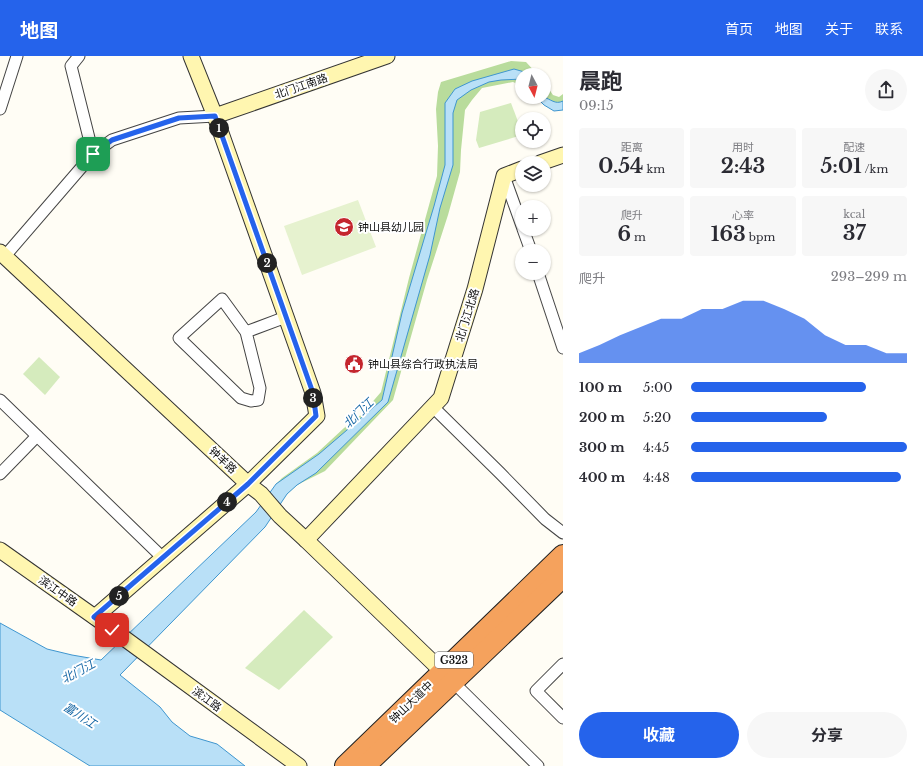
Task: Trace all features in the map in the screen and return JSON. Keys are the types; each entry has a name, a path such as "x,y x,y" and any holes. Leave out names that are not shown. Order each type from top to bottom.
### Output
{"highway":[{"name":"钟山大道中","path":"365,766 563,555"},
{"name":"钟山大道中","path":"345,766 563,577"}],"street":[{"path":"0,109 16,56"},
{"path":"79,56 72,66 93,154"},
{"path":"94,617 248,484 316,416 313,393 215,116 191,56"},
{"name":"北门江南路","path":"215,116 387,56"},
{"path":"2,254 93,154 112,140 179,118 215,116"},
{"path":"551,159 563,155"},
{"path":"515,172 504,176 515,208"},
{"name":"北门江北路","path":"306,540 441,398 475,289 504,176"},
{"name":"钟羊路","path":"2,254 260,494 280,516 447,677"},
{"path":"540,280 563,348"},
{"path":"222,299 246,332 260,388 258,400 251,402 241,398 179,338 222,299"},
{"path":"246,332 286,317"},
{"path":"0,400 163,558"},
{"path":"433,407 545,519 563,533"},
{"path":"0,474 37,436"},
{"name":"滨江中路","path":"0,550 116,632"},
{"name":"滨江路","path":"116,632 299,766"},
{"path":"563,664 536,691 563,718"},
{"path":"447,677 538,766"}],"green space":[{"path":"511,61 526,62 532,68 515,68 515,83 482,88 465,110 460,172 427,280 393,400 325,471 297,485 287,494 276,484 317,453 344,428 362,414 381,392 409,278 437,176 438,146 436,109 441,82"},
{"path":"551,92 553,95 559,97 563,94 563,110 551,104"},
{"path":"511,103 515,114 515,137 479,148 476,140 480,112"},
{"path":"358,200 376,247 302,275 284,226"},
{"path":"39,357 60,377 45,395 23,374"},
{"path":"304,610 333,637 279,690 245,668"}],"water":[{"path":"515,69 515,79 489,82 471,90 457,100 453,113 453,165 440,208 430,255 388,402 316,473 297,485 287,494 265,527 120,675 160,707 172,722 190,736 217,744 245,766 90,766 0,710 0,623 47,649 101,660 256,512 276,484 319,454 382,400 402,313 445,165 445,103 455,89 472,81"},
{"path":"551,100 555,102 563,101 563,110 554,111 543,104 551,104"}],"place":[{"name":"钟山县幼儿园","path":"344,227"},
{"name":"钟山县综合行政执法局","path":"354,364"}],"route":[{"path":"93,154 112,140 179,118 215,116 313,393 316,416 248,484 94,617 112,630"}],"water label":[{"name":"北门江","path":"358,413"},
{"name":"北门江","path":"78,671"},
{"name":"富川江","path":"80,715"}]}
